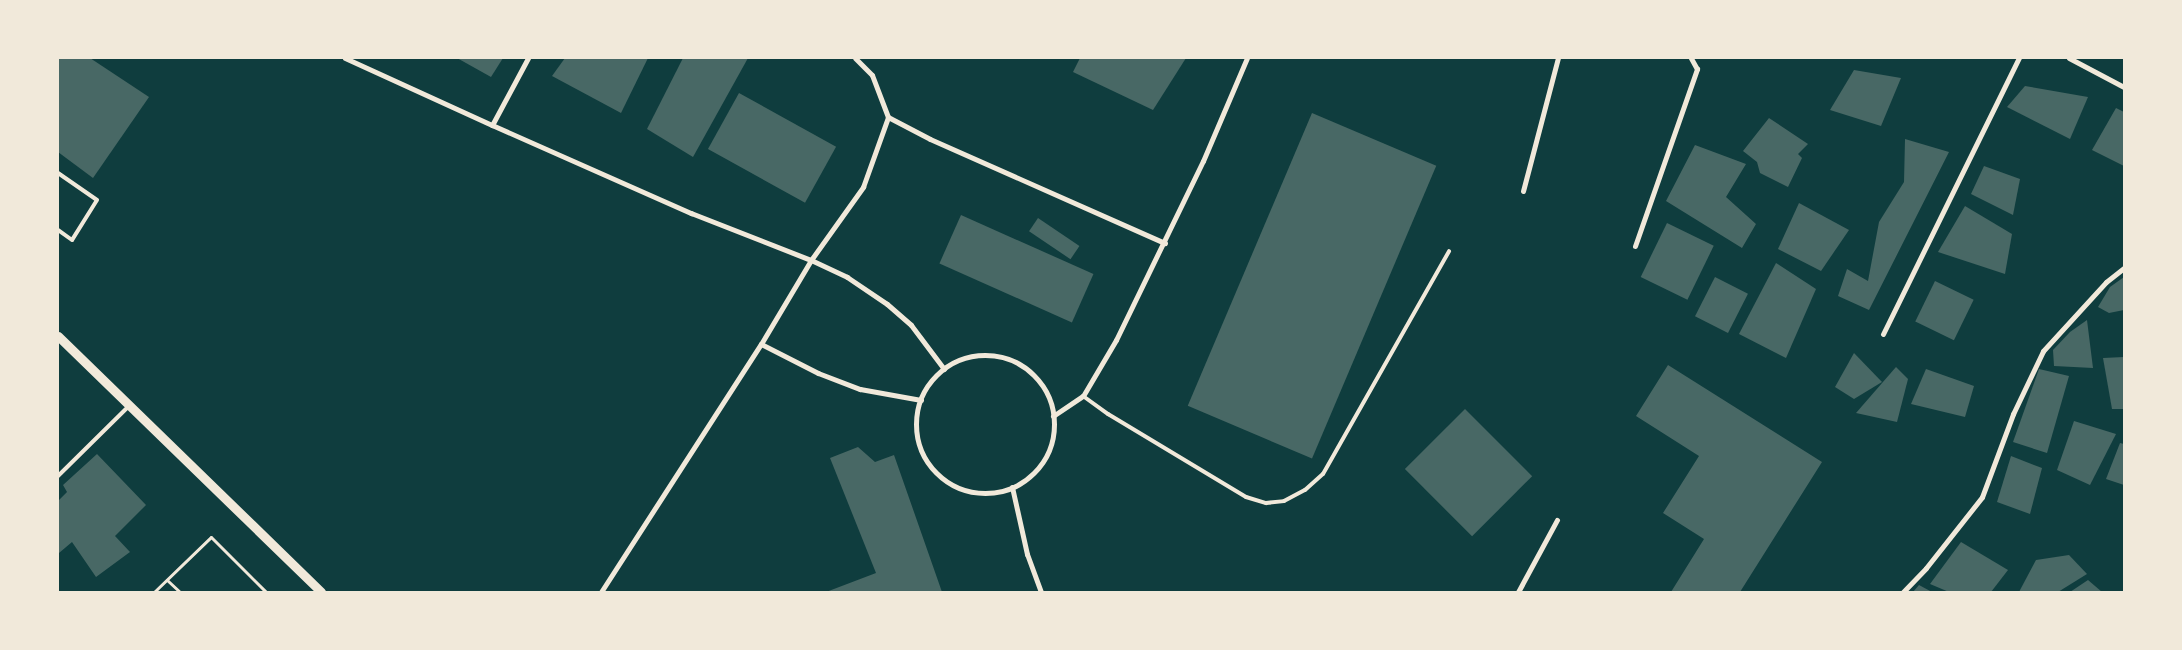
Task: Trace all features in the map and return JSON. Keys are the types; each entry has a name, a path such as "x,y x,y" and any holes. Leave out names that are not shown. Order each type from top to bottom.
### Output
{"street":[{"path":"345,58 691,213 811,260 847,277 887,304 912,325 944,369"},
{"path":"492,125 528,58"},
{"path":"601,592 761,344 811,260 863,187 888,117 872,75 855,58"},
{"path":"1053,416 1083,396 1116,340 1165,243 1203,161 1247,58"},
{"path":"1524,191 1558,58"},
{"path":"1635,246 1697,69 1691,58"},
{"path":"1883,334 2019,58"},
{"path":"2072,58 2124,87"},
{"path":"888,117 930,139 1165,243"},
{"path":"1903,592 1926,568 1982,498 2013,414 2043,351 2106,282 2124,268"},
{"path":"58,336 321,592"},
{"path":"761,344 818,373 860,389 921,400"},
{"path":"980,355 994,356 1019,364 1030,371 1046,391 1053,416 1052,436 1046,455 1026,479 1012,487 997,492 973,491 950,484 927,462 920,447 916,416 926,388 944,369 967,357 980,355"},
{"path":"1012,487 1027,554 1041,592"},
{"path":"1518,592 1558,520"}],"lane":[{"path":"58,173 97,200 72,240 58,230"},
{"path":"1083,396 1108,414 1246,497 1266,503 1284,501 1305,490 1323,474 1449,251"},
{"path":"58,476 129,406"}],"path":[{"path":"154,592 211,537 266,592"},
{"path":"167,580 180,592"}],"building":[{"path":"58,58 90,58 149,97 93,178 58,152"},
{"path":"457,58 503,58 491,77"},
{"path":"565,58 648,58 621,113 552,76"},
{"path":"683,58 748,58 693,157 647,129"},
{"path":"1080,58 1186,58 1153,110 1073,72"},
{"path":"1854,70 1901,78 1881,126 1830,110"},
{"path":"2025,86 2088,97 2070,139 2007,107"},
{"path":"739,93 836,147 805,203 708,149"},
{"path":"2116,108 2124,112 2124,166 2092,150"},
{"path":"1312,113 1436,166 1312,458 1188,406"},
{"path":"1769,118 1808,144 1798,154 1802,158 1788,187 1760,173 1757,162 1743,151"},
{"path":"1905,139 1949,152 1869,310 1838,296 1847,269 1868,281 1879,222 1904,182"},
{"path":"1695,145 1746,164 1726,197 1756,224 1742,248 1666,201"},
{"path":"1984,166 2020,179 2013,215 1971,194"},
{"path":"1799,203 1849,230 1821,271 1778,249"},
{"path":"1965,206 2012,234 2005,274 1938,252"},
{"path":"961,215 1093,274 1072,322 939,263"},
{"path":"1038,218 1079,246 1071,259 1029,231"},
{"path":"1667,223 1714,246 1687,300 1641,277"},
{"path":"1776,263 1816,289 1786,358 1739,334"},
{"path":"1715,277 1748,294 1728,333 1695,316"},
{"path":"2124,277 2124,310 2109,313 2098,307 2110,287"},
{"path":"1935,281 1974,300 1954,340 1915,321"},
{"path":"2087,320 2093,368 2054,366 2053,350 2070,332"},
{"path":"1854,353 1882,382 1854,399 1835,387"},
{"path":"2124,357 2124,409 2112,409 2103,358"},
{"path":"1668,365 1822,462 1740,592 1671,592 1704,539 1663,513 1699,456 1636,416"},
{"path":"1896,367 1908,379 1897,422 1856,413"},
{"path":"1926,369 1974,386 1965,417 1911,404"},
{"path":"2039,369 2069,376 2047,453 2013,442"},
{"path":"1465,409 1532,476 1472,536 1405,469"},
{"path":"2074,421 2116,434 2090,485 2057,470"},
{"path":"2120,443 2124,444 2124,485 2106,479"},
{"path":"858,447 875,462 894,455 942,592 826,592 876,573 830,458"},
{"path":"97,454 146,505 115,536 130,552 96,577 72,542 59,553 58,551 58,501 67,492 63,485"},
{"path":"2011,456 2042,468 2030,514 1997,502"},
{"path":"1961,542 2008,570 1991,592 1949,592 1930,584"},
{"path":"2069,555 2087,574 2058,592 2019,592 2036,560"},
{"path":"2088,580 2102,592 2070,592"},
{"path":"1919,585 1932,592 1913,592"}]}
